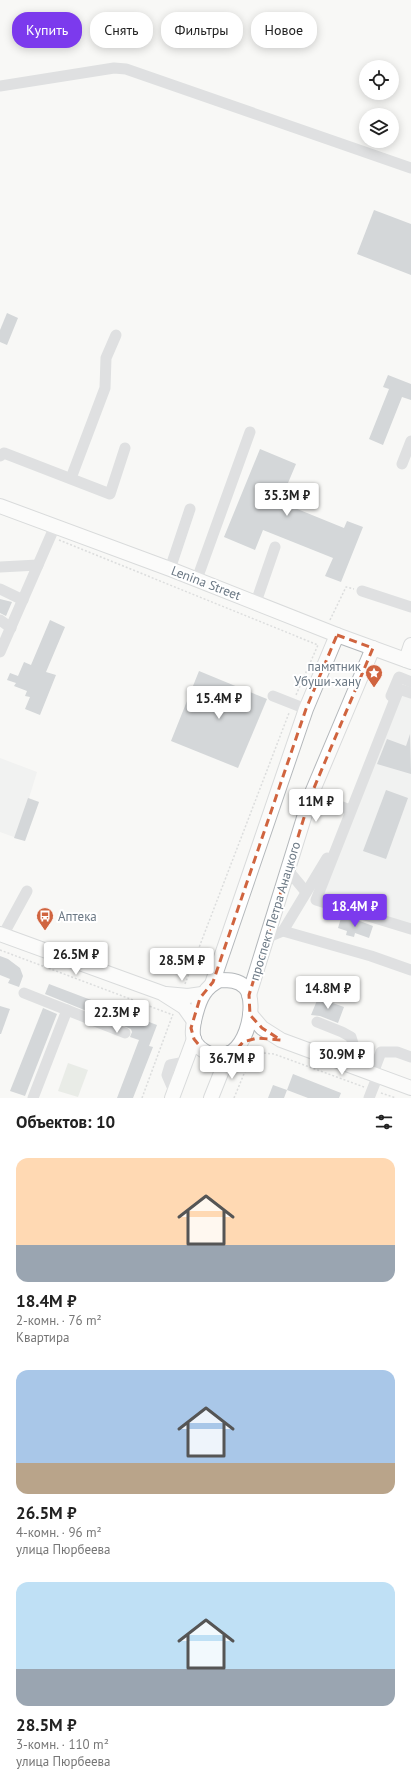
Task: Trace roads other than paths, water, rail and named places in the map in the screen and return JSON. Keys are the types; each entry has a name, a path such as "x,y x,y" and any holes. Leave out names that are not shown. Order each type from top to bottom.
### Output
{"main road":[{"name":"Lenina Street","path":"0,506 52,532 170,569 337,635 408,661"},
{"path":"212,984 306,708 337,635"},
{"path":"408,661 411,645"},
{"name":"проспект Петра Анацкого","path":"249,995 311,796 373,648"},
{"path":"2,935 162,993 177,1004 194,1020"},
{"path":"177,1004 202,994 212,984 220,980 237,982 245,987 249,995 250,1014 243,1042 237,1049 221,1056 212,1054 204,1051 194,1039 191,1028 202,994"},
{"path":"250,1014 262,1028 281,1040 375,1074 410,1083"},
{"path":"243,1042 257,1038 281,1040"},
{"path":"173,1095 194,1039"},
{"path":"212,1098 229,1053"}],"street":[{"path":"0,86 114,68 126,69 411,168"},
{"path":"71,478 105,388 106,358 116,335"},
{"path":"197,579 250,432"},
{"path":"402,464 411,441"},
{"path":"0,456 4,453 110,494 125,448"},
{"path":"170,569 190,509"},
{"path":"0,652 52,532"},
{"path":"256,602 275,547"},
{"path":"0,567 38,565"},
{"path":"0,589 23,600"},
{"path":"362,591 411,607"},
{"path":"0,620 11,628"},
{"path":"266,938 283,931 334,848 347,809 398,677 411,682"},
{"path":"411,693 399,689 316,900 411,929"},
{"path":"273,696 306,708"},
{"path":"311,796 347,809"},
{"path":"287,869 306,892"},
{"path":"2,935 27,891"},
{"path":"283,931 371,956 411,970"},
{"path":"24,993 125,1033"},
{"path":"33,1098 67,1010"},
{"path":"316,1022 351,1037 354,1047 349,1064"},
{"path":"371,1094 381,1052 397,1052 410,1057"}],"place":[{"name":"памятник Убуши-хану","path":"374,688"},
{"name":"Аптека","path":"45,931"}]}
